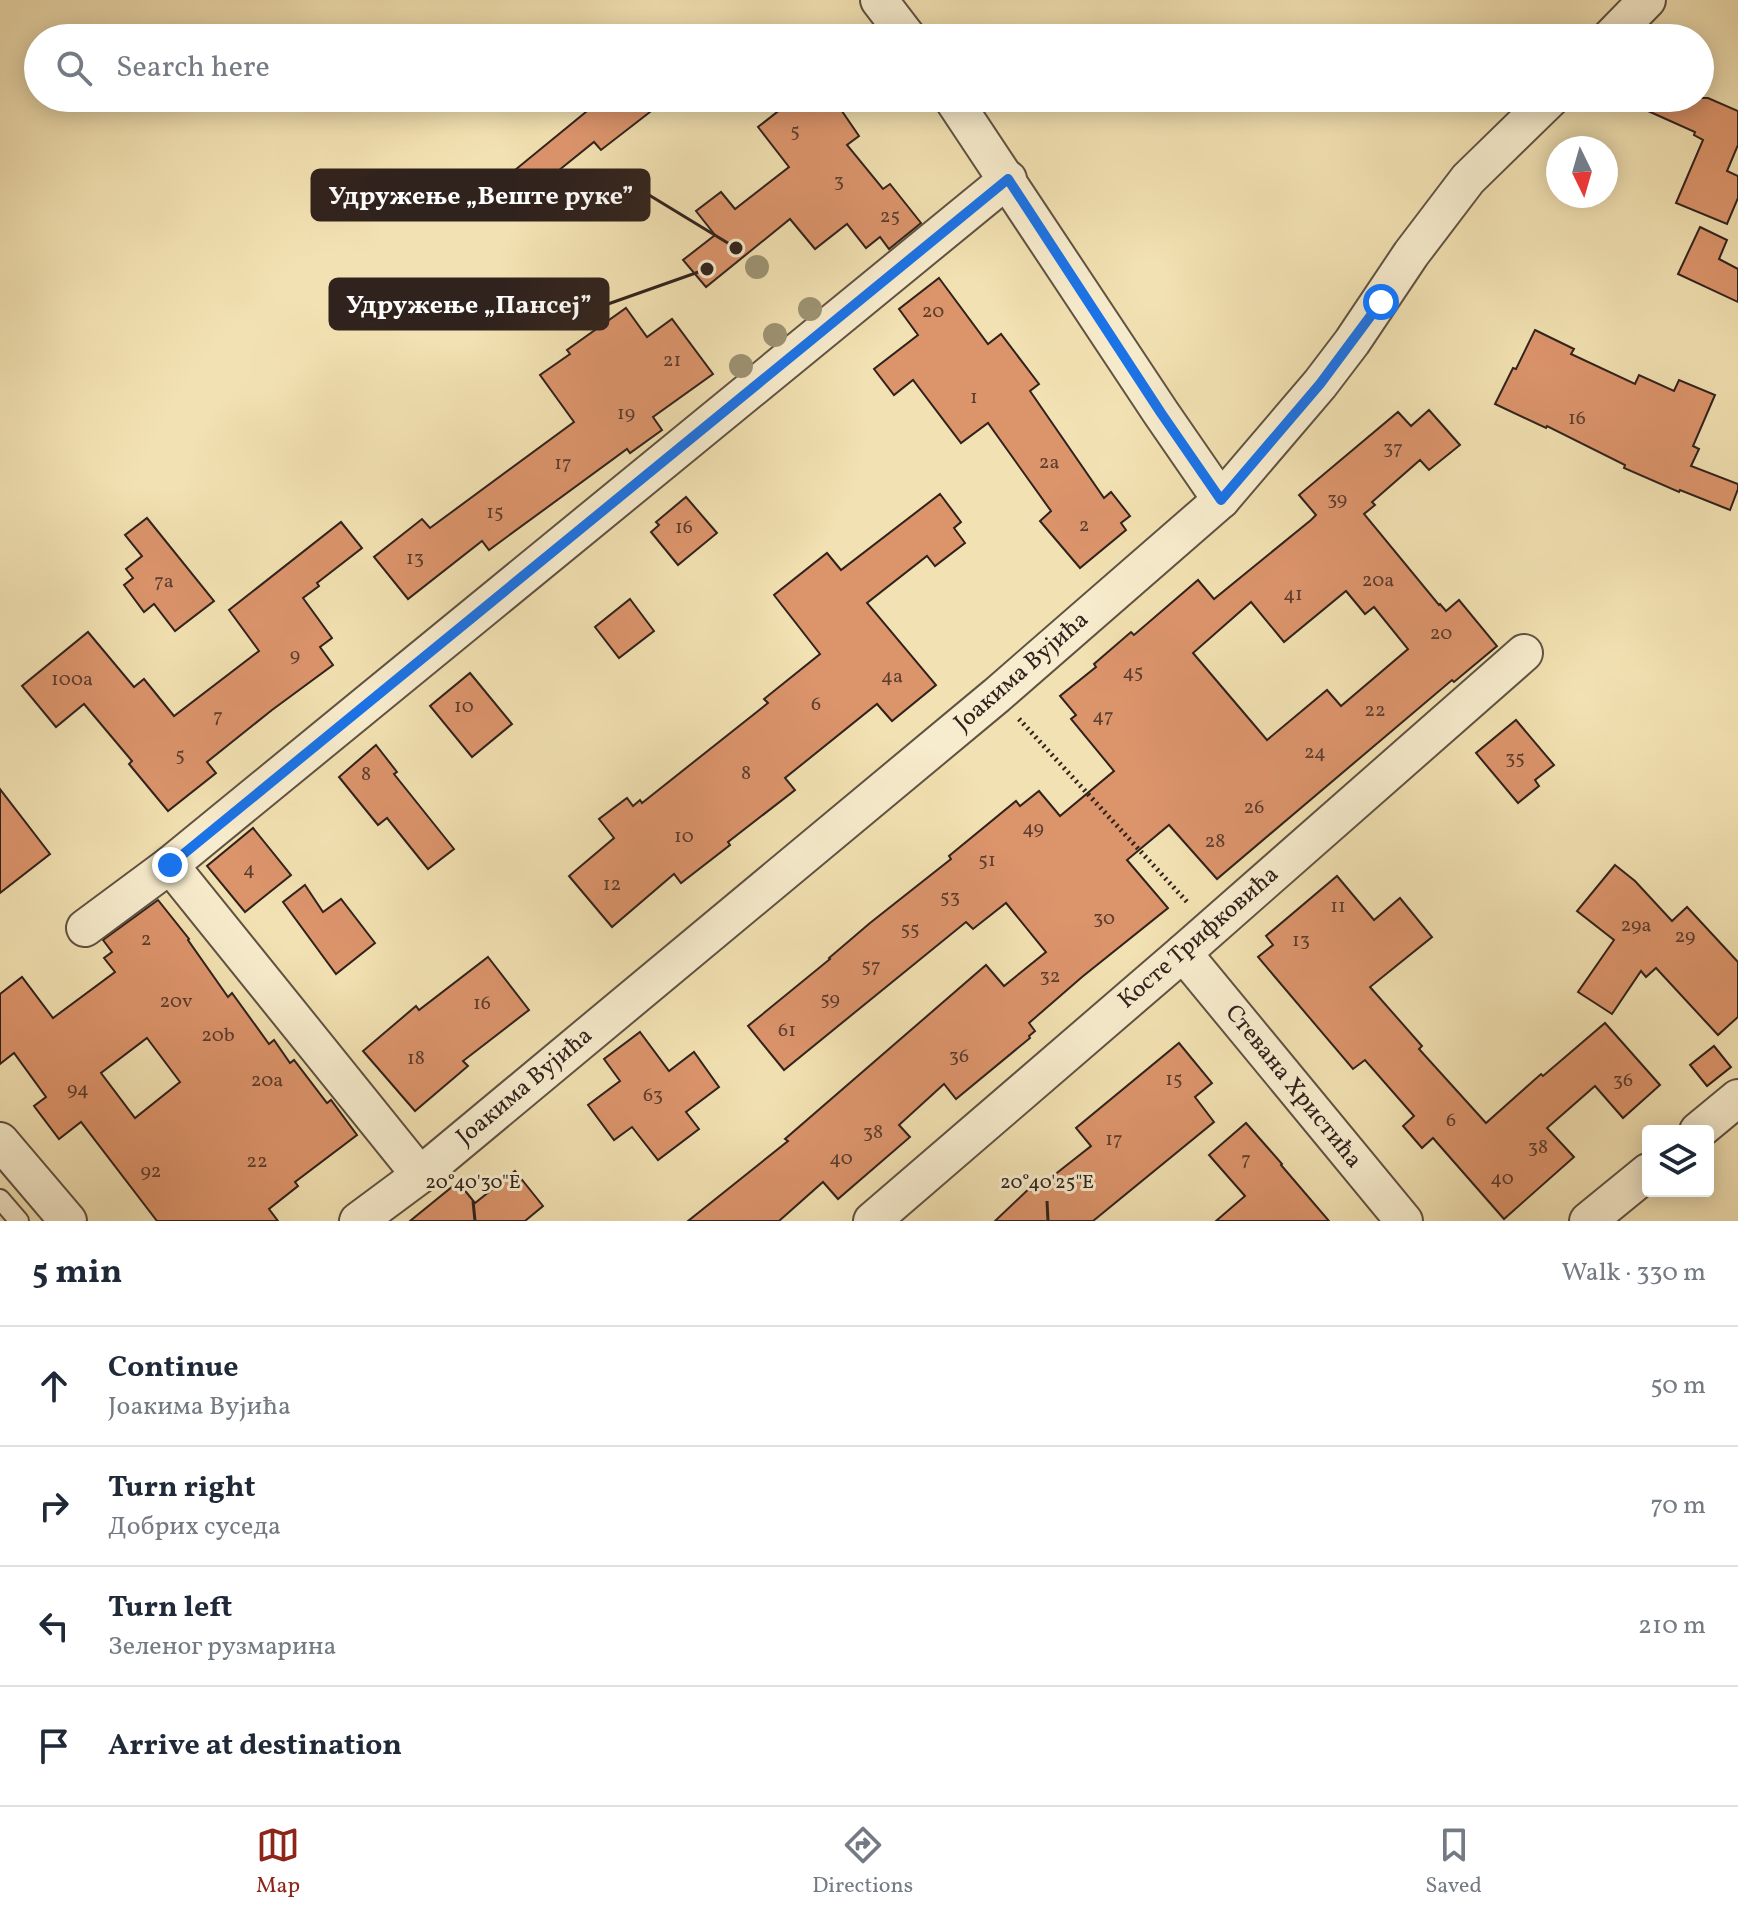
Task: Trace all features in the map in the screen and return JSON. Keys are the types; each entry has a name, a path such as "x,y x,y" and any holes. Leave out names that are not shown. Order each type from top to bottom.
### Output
{"street":[{"path":"879,0 897,24"},
{"path":"1624,24 1647,0"},
{"path":"962,112 1221,500"},
{"name":"Јоакима Вујића","path":"358,1221 420,1175 997,695 1221,500 1344,353 1411,254 1468,179 1537,112"},
{"path":"85,928 170,865 1008,179"},
{"name":"Косте Трифковића","path":"872,1221 1524,653"},
{"path":"170,865 420,1175"},
{"name":"Стевана Христића","path":"1183,953 1404,1221"},
{"path":"1705,1125 1738,1098"},
{"path":"0,1141 68,1221"},
{"path":"1588,1221 1642,1177"}],"lane":[{"path":"0,1199 19,1221"}],"path":[{"path":"997,695 1211,927"}],"building":[{"path":"1714,101 1738,111 1738,145 1727,171 1738,176 1738,198 1727,224 1676,203 1703,140 1694,135 1695,132 1650,112 1714,112"},
{"path":"586,112 650,112 601,150 594,142 548,179 556,188 524,215 498,184"},
{"path":"777,112 843,112 859,136 847,145 883,189 890,184 921,223 889,249 880,237 866,248 847,224 815,249 790,219 706,287 683,260 715,235 696,211 721,192 735,209 789,167 758,127"},
{"path":"1700,227 1727,240 1719,259 1738,269 1738,302 1678,274"},
{"path":"939,278 988,344 1001,334 1039,384 1030,391 1104,498 1111,492 1130,516 1121,523 1126,530 1080,568 1040,521 1051,511 988,423 961,443 913,380 894,395 874,369 918,335 899,309"},
{"path":"626,308 647,337 672,319 713,374 653,417 662,430 630,453 627,449 489,550 482,541 408,599 374,557 422,519 430,528 574,422 540,375 570,354 567,350"},
{"path":"1535,330 1574,349 1571,354 1635,384 1639,375 1674,391 1679,380 1715,395 1693,446 1699,449 1691,466 1738,484 1730,510 1624,468 1625,465 1547,426 1495,404"},
{"path":"1429,410 1460,445 1429,470 1420,460 1372,502 1375,505 1364,514 1439,605 1446,611 1459,600 1497,646 1454,682 1452,680 1217,879 1169,825 1127,860 1168,908 1029,1023 1035,1031 1030,1038 956,1099 944,1084 899,1125 910,1137 838,1199 823,1182 779,1221 688,1221 788,1141 785,1139 986,965 1004,986 1046,952 1006,903 973,929 966,922 784,1070 748,1026 951,859 949,856 1016,801 1020,806 1039,791 1060,816 1114,771 1071,719 1076,715 1060,696 1096,667 1094,664 1131,632 1134,635 1198,580 1214,599 1311,520 1316,515 1299,495 1398,412 1411,426","holes":["1346,591 1365,614 1374,607 1408,649 1341,706 1327,690 1267,740 1193,653 1251,602 1284,642"]},
{"path":"940,494 961,522 954,528 965,543 935,566 927,556 867,603 936,685 892,721 877,704 785,778 795,790 728,842 730,845 681,883 674,874 612,927 569,876 614,838 599,819 627,798 633,806 640,800 642,803 768,703 764,699 820,654 774,595 827,553 841,570"},
{"path":"686,497 717,533 678,565 651,532 659,525 656,522"},
{"path":"147,518 214,601 175,631 154,604 144,612 124,585 133,578 126,569 142,556 125,535"},
{"path":"341,522 362,548 303,598 332,638 320,647 333,665 207,762 216,773 168,811 129,764 132,761 84,704 56,727 22,686 88,632 134,687 144,679 174,716 259,651 229,610"},
{"path":"630,599 654,631 619,658 595,627"},
{"path":"470,673 512,724 472,757 430,706"},
{"path":"1516,720 1554,765 1535,780 1539,786 1518,803 1476,753"},
{"path":"376,745 397,772 394,774 454,849 428,869 387,818 378,825 339,777"},
{"path":"0,789 50,854 0,893"},
{"path":"253,828 291,875 245,912 207,866"},
{"path":"1615,865 1635,881 1672,921 1687,907 1738,962 1738,1017 1718,1035 1656,968 1646,977 1641,971 1612,1014 1578,992 1614,940 1577,911"},
{"path":"1337,876 1374,920 1400,898 1432,937 1370,987 1422,1046 1419,1049 1486,1123 1605,1023 1660,1085 1623,1118 1595,1086 1547,1128 1574,1157 1504,1219 1433,1138 1422,1148 1403,1126 1414,1116 1365,1060 1353,1069 1258,957 1273,945 1266,936"},
{"path":"305,885 323,912 341,899 375,943 336,974 283,902"},
{"path":"158,900 228,997 232,993 269,1044 274,1040 290,1063 294,1060 327,1103 331,1100 357,1135 295,1182 298,1186 269,1209 278,1221 157,1221 81,1122 59,1139 34,1106 46,1097 14,1053 0,1064 0,994 22,977 53,1018 115,972 104,958 112,952 103,940","holes":["147,1038 180,1082 135,1118 101,1073"]},
{"path":"488,957 529,1010 463,1061 468,1066 415,1111 363,1051 416,1006 419,1010"},
{"path":"640,1032 669,1071 694,1052 719,1087 686,1112 699,1129 658,1160 632,1127 614,1140 588,1105 620,1081 604,1059"},
{"path":"1179,1043 1212,1083 1195,1097 1214,1122 1093,1221 995,1221 1035,1183 1039,1187 1091,1146 1076,1128"},
{"path":"1714,1046 1731,1067 1707,1086 1690,1065"},
{"path":"1246,1123 1329,1221 1216,1221 1245,1196 1209,1155"},
{"path":"515,1171 543,1206 525,1221 410,1221 458,1182 475,1203"}],"place":[{"name":"Удружење „Веште руке”","path":"736,248"},
{"name":"Удружење „Пансеј”","path":"707,269"}],"route":[{"path":"170,865 1008,179 1221,500 1320,384 1381,302"}]}
